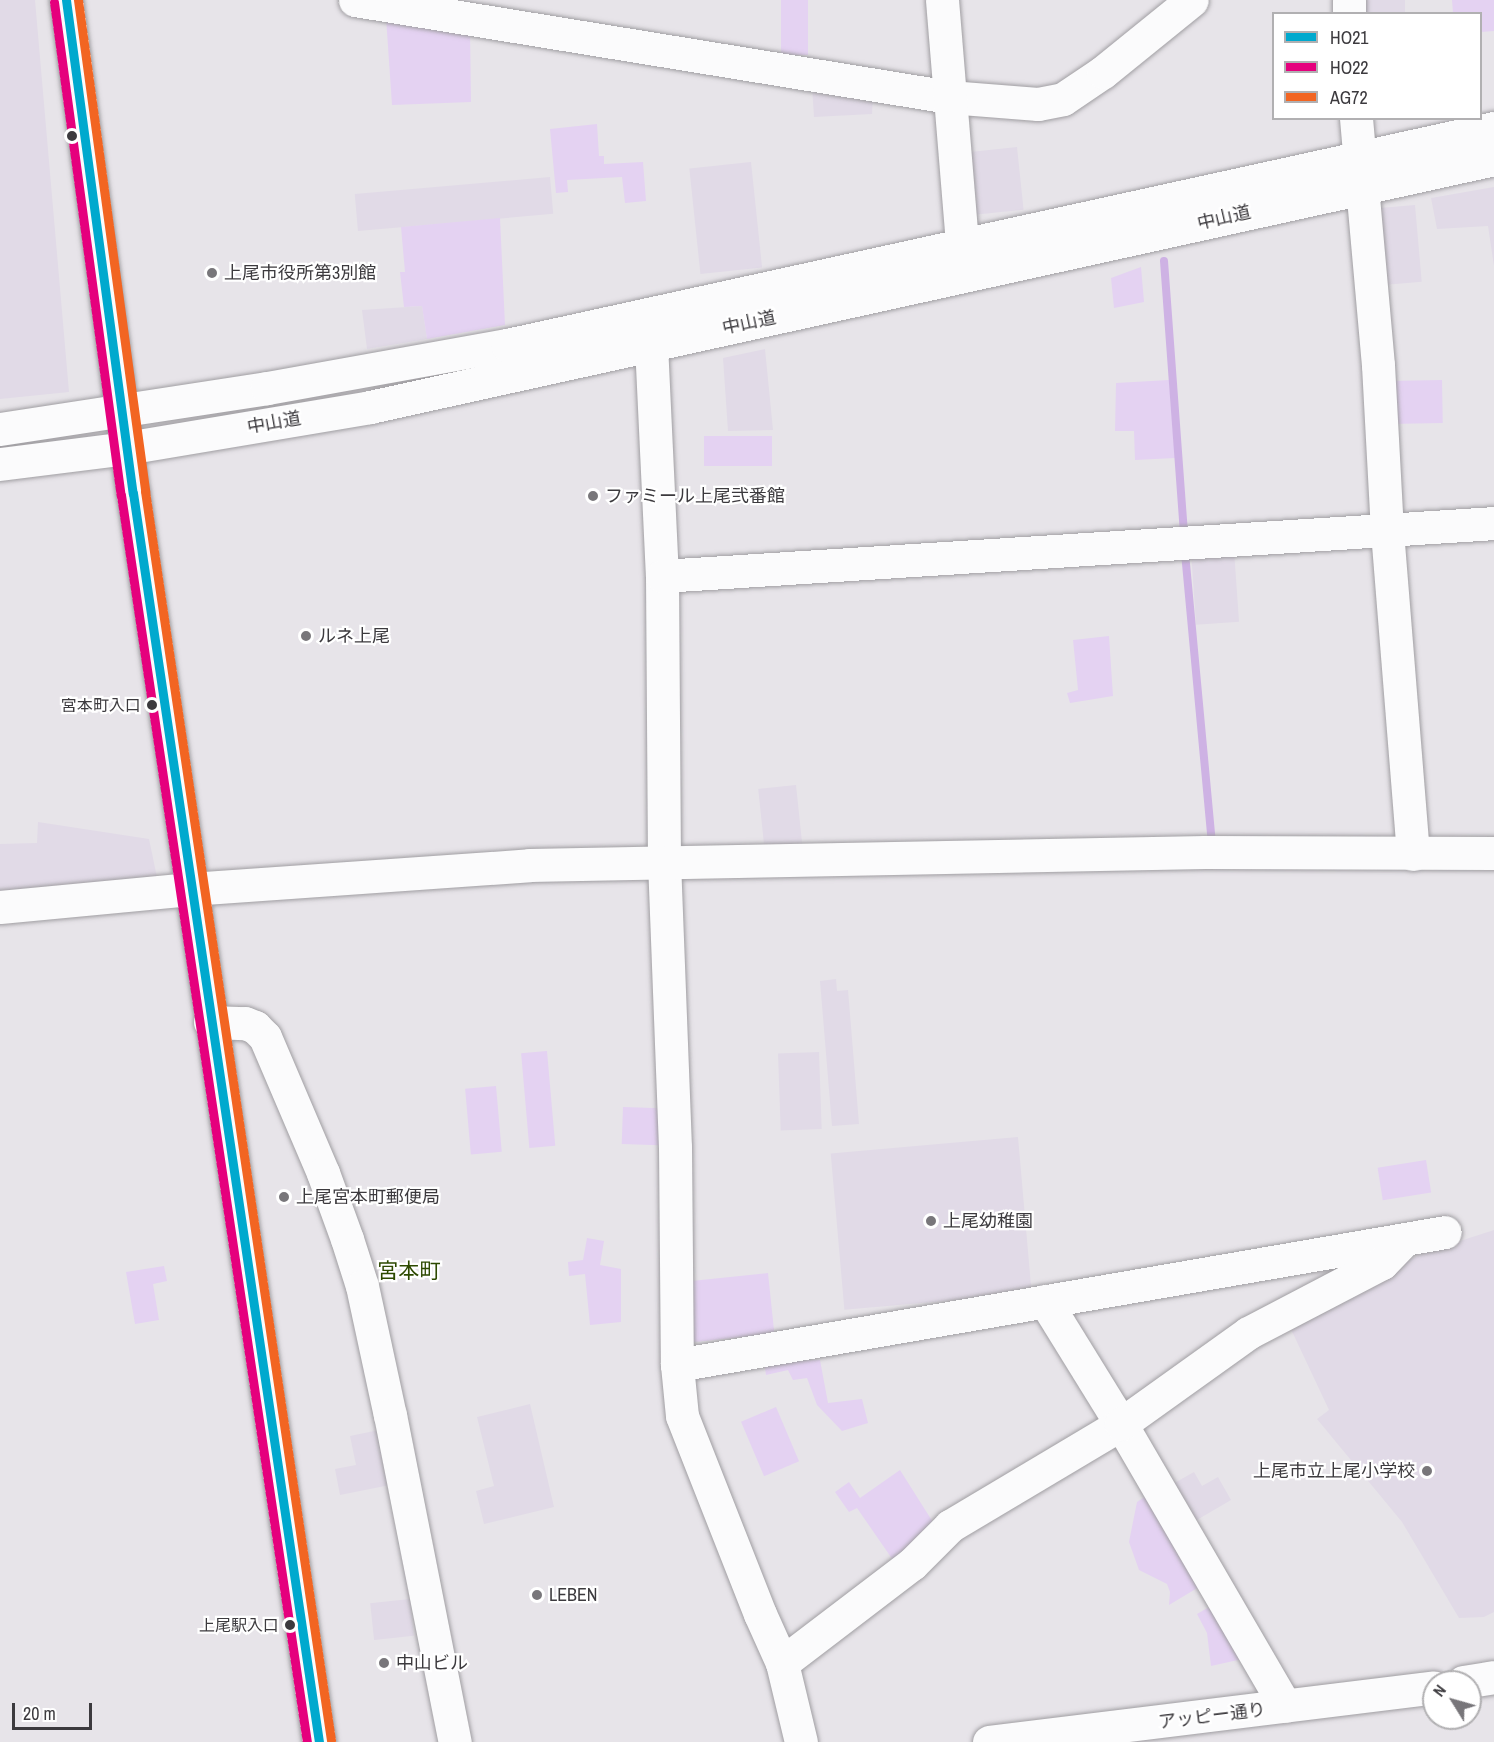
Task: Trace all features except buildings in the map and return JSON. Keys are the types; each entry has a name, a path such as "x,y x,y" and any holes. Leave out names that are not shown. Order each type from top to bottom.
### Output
{"main road":[{"path":"66,0 126,448 190,889 320,1742"},
{"path":"355,0 949,97 1012,104 1038,104 1063,99 1103,72 1192,0"},
{"path":"942,0 962,245"},
{"path":"1356,120 1378,365 1387,531 1413,854"},
{"name":"中山道","path":"0,464 126,448 370,407 963,277 1361,171 1494,128"},
{"name":"中山道","path":"0,429 121,412 507,345 962,245 1361,171 1494,159"},
{"path":"651,344 662,576 664,861 675,1147 677,1365 682,1416 760,1614 782,1663 801,1742"},
{"path":"662,576 1494,523"},
{"path":"0,907 190,889 529,865 1205,852 1494,853"},
{"path":"210,1022 245,1023 255,1027 265,1037 323,1173 347,1239 362,1286 383,1383 455,1742"},
{"path":"677,1365 1445,1232"},
{"path":"782,1663 912,1564 950,1526 1121,1424 1248,1333 1382,1263 1405,1239"},
{"path":"1045,1301 1121,1424 1285,1706"},
{"name":"アッピー通り","path":"989,1742 1422,1689"}],"shaded area":[{"path":"0,0 35,0 69,392 0,399"},
{"path":"781,0 808,0 808,55 781,55"},
{"path":"1356,0 1405,0 1405,12 1356,12"},
{"path":"1452,0 1494,0 1494,31 1482,32 1482,12 1453,12"},
{"path":"386,17 470,29 471,102 392,105"},
{"path":"812,86 873,96 872,114 814,117"},
{"path":"597,124 599,156 604,156 604,164 643,162 646,201 625,203 622,177 567,180 568,192 556,193 550,129"},
{"path":"1017,147 1024,210 970,215 963,153"},
{"path":"751,162 762,267 700,274 689,168"},
{"path":"550,177 553,214 358,231 355,194"},
{"path":"1494,187 1494,266 1488,226 1437,229 1431,198"},
{"path":"1415,205 1422,282 1381,285 1374,209"},
{"path":"500,218 505,325 427,339 422,306 404,307 400,272 405,272 401,227"},
{"path":"1141,267 1144,302 1114,308 1111,278"},
{"path":"422,306 427,339 367,349 362,310"},
{"path":"765,349 773,430 728,431 723,358"},
{"path":"1169,380 1175,458 1135,460 1134,431 1115,431 1116,383"},
{"path":"1442,380 1443,423 1389,424 1388,381"},
{"path":"704,436 772,436 772,466 704,466"},
{"path":"1234,550 1239,622 1196,625 1191,553"},
{"path":"1109,636 1113,696 1070,703 1067,693 1078,690 1073,640"},
{"path":"796,785 802,846 765,850 758,789"},
{"path":"38,822 149,839 158,882 0,898 0,844 37,843"},
{"path":"836,979 837,991 848,990 859,1124 832,1126 820,981"},
{"path":"547,1051 555,1146 529,1148 521,1053"},
{"path":"819,1052 822,1129 781,1130 778,1053"},
{"path":"496,1086 502,1152 471,1154 465,1089"},
{"path":"623,1107 661,1108 660,1145 622,1144"},
{"name":"上尾幼稚園","path":"1018,1137 1032,1293 844,1310 831,1153"},
{"path":"1426,1160 1431,1193 1383,1200 1378,1168"},
{"name":"上尾市立上尾小学校","path":"1494,1230 1494,1612 1484,1617 1459,1618 1402,1522 1317,1419 1329,1410 1289,1325 1423,1253"},
{"path":"587,1238 604,1241 600,1265 621,1269 621,1322 590,1325 585,1274 569,1276 568,1262 583,1260"},
{"path":"164,1266 167,1281 153,1284 159,1320 135,1324 126,1272"},
{"path":"768,1273 774,1334 693,1342 686,1282"},
{"path":"820,1360 828,1403 862,1399 868,1423 842,1431 817,1405 807,1378 793,1380 788,1370 766,1375 764,1361"},
{"path":"530,1404 554,1507 484,1524 476,1491 494,1486 477,1417"},
{"path":"776,1407 799,1461 764,1476 741,1422"},
{"path":"379,1430 390,1485 340,1495 335,1469 356,1465 350,1436"},
{"path":"900,1470 936,1527 895,1563 857,1508 849,1512 835,1492 849,1482 860,1498"},
{"path":"1194,1472 1202,1486 1218,1477 1231,1500 1190,1524 1169,1486"},
{"path":"1152,1492 1204,1584 1169,1605 1170,1592 1167,1584 1139,1570 1129,1542 1137,1502"},
{"path":"410,1599 414,1636 374,1640 370,1603"},
{"path":"1216,1603 1247,1658 1211,1666 1207,1633 1197,1614"}],"waterway":[{"path":"1164,261 1184,535"},
{"path":"1185,553 1212,843"}],"transit line":[{"name":"HO21","path":"66,0 133,493 319,1742"},
{"name":"AG72","path":"78,0 145,491 331,1740"},
{"name":"HO22","path":"54,2 121,495 307,1742"}],"place":[{"name":"上尾市役所第3別館","path":"212,273"},
{"name":"ファミール上尾弐番館","path":"593,496"},
{"name":"ルネ上尾","path":"306,636"},
{"name":"宮本町入口","path":"152,705"},
{"name":"上尾宮本町郵便局","path":"284,1197"},
{"name":"上尾幼稚園","path":"931,1221"},
{"name":"上尾市立上尾小学校","path":"1427,1471"},
{"name":"LEBEN","path":"537,1595"},
{"name":"上尾駅入口","path":"290,1625"},
{"name":"中山ビル","path":"384,1663"}],"district":[{"name":"宮本町","path":"409,1271"}]}
